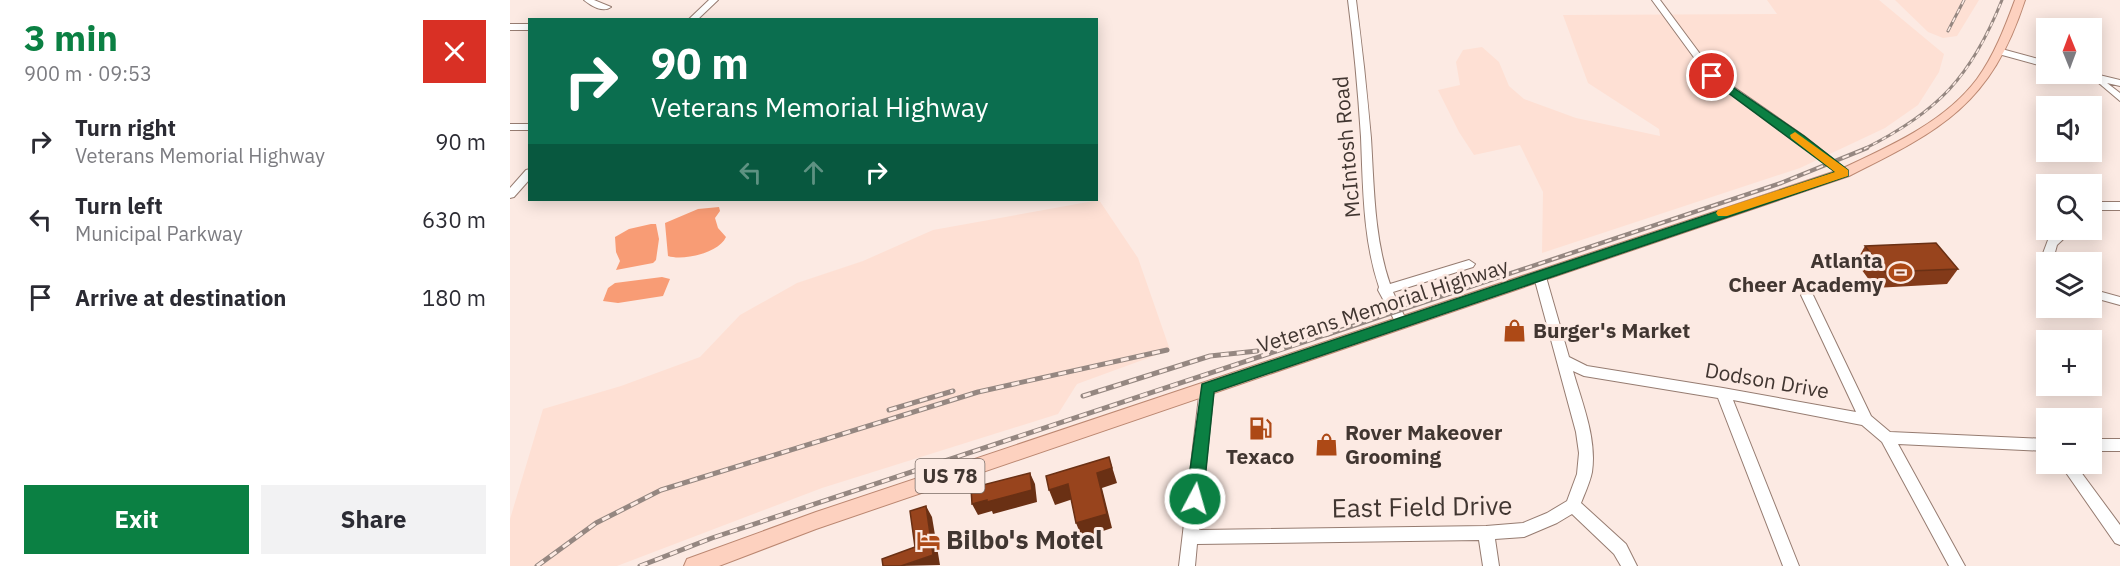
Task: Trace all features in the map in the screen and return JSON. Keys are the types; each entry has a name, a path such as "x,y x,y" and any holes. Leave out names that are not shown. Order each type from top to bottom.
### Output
{"main road":[{"name":"Veterans Memorial Highway","path":"694,566 806,525 1844,173 1894,149 1943,117 1979,84 1998,51 2020,0"}],"street":[{"path":"588,0 598,6 607,7"},
{"path":"694,18 714,0"},
{"name":"McIntosh Road","path":"1352,0 1362,79 1370,204 1384,290 1402,324"},
{"path":"1656,0 1712,76 1800,138 1844,173"},
{"path":"510,27 528,27"},
{"path":"1998,51 2036,61"},
{"path":"2102,78 2120,83"},
{"path":"2101,84 2120,98"},
{"path":"510,127 528,127"},
{"path":"510,195 528,174"},
{"path":"2102,206 2120,206"},
{"path":"1384,290 1469,264"},
{"path":"1540,277 1564,361 1586,453 1584,474 1572,505 1620,549 1629,566"},
{"path":"1807,295 1866,420"},
{"path":"2102,296 2120,301"},
{"name":"Dodson Drive","path":"1564,361 1584,371 1723,393 1866,420 1887,438"},
{"path":"1187,566 1207,388"},
{"path":"1723,393 1791,566"},
{"path":"1887,438 2036,445"},
{"path":"1887,438 1957,566"},
{"path":"2102,445 2120,445"},
{"path":"2074,474 2120,538"},
{"name":"East Field Drive","path":"1190,537 1486,533 1524,530 1552,518 1572,505"},
{"path":"1486,533 1491,566"}],"shaded area":[{"path":"1767,0 1879,0 1944,54 1939,72 1918,105 1885,128 1800,168 1542,253 1543,192 1520,145 1474,155 1459,132 1438,90 1460,85 1456,62 1463,50 1482,47 1499,62 1509,86 1524,99 1576,118 1660,136 1659,129 1588,83 1563,15 1777,14"},
{"path":"1895,0 1979,0 1957,36 1943,38 1928,32"},
{"path":"1098,200 1138,258 1170,350 1077,384 1058,414 822,488 617,566 510,566 510,519 543,409 621,386 700,357 740,315 797,283 863,261 933,230"},
{"path":"719,207 720,211 715,218 718,228 726,237 722,243 700,254 682,257 668,256 665,223 698,209"},
{"path":"656,224 659,239 656,260 653,263 616,270 620,261 616,252 615,237 629,229"},
{"path":"662,277 670,279 663,296 618,303 603,301 608,288 615,283"}],"building":[{"path":"1936,243 1958,269 1885,272 1865,246"},
{"path":"1109,457 1112,468 1097,473 1107,514 1076,523 1068,484 1049,490 1046,476"},
{"path":"1030,473 1032,490 972,504 971,488"},
{"path":"926,506 933,555 901,566 883,566 882,559 915,547 910,511"}],"railway":[{"path":"1948,31 1964,0"},
{"path":"1864,149 1912,121 1949,90 1978,51 2002,0"},
{"path":"1326,335 1781,183 1867,148"},
{"path":"640,566 712,538 1331,333"},
{"path":"537,566 596,523 661,490 978,392 1167,350"},
{"path":"1083,396 1210,356 1257,351"},
{"path":"889,410 953,391"}],"slow traffic":[{"path":"1722,213 1844,173 1795,135"}],"place":[{"name":"Atlanta Cheer Academy","path":"1901,273"},
{"name":"Burger's Market","path":"1515,331"},
{"name":"Texaco","path":"1260,429"},
{"name":"Rover Makeover Grooming","path":"1327,445"},
{"name":"Bilbo's Motel","path":"928,540"}],"route":[{"path":"1195,499 1207,388 1844,173 1800,138 1712,76"}]}
